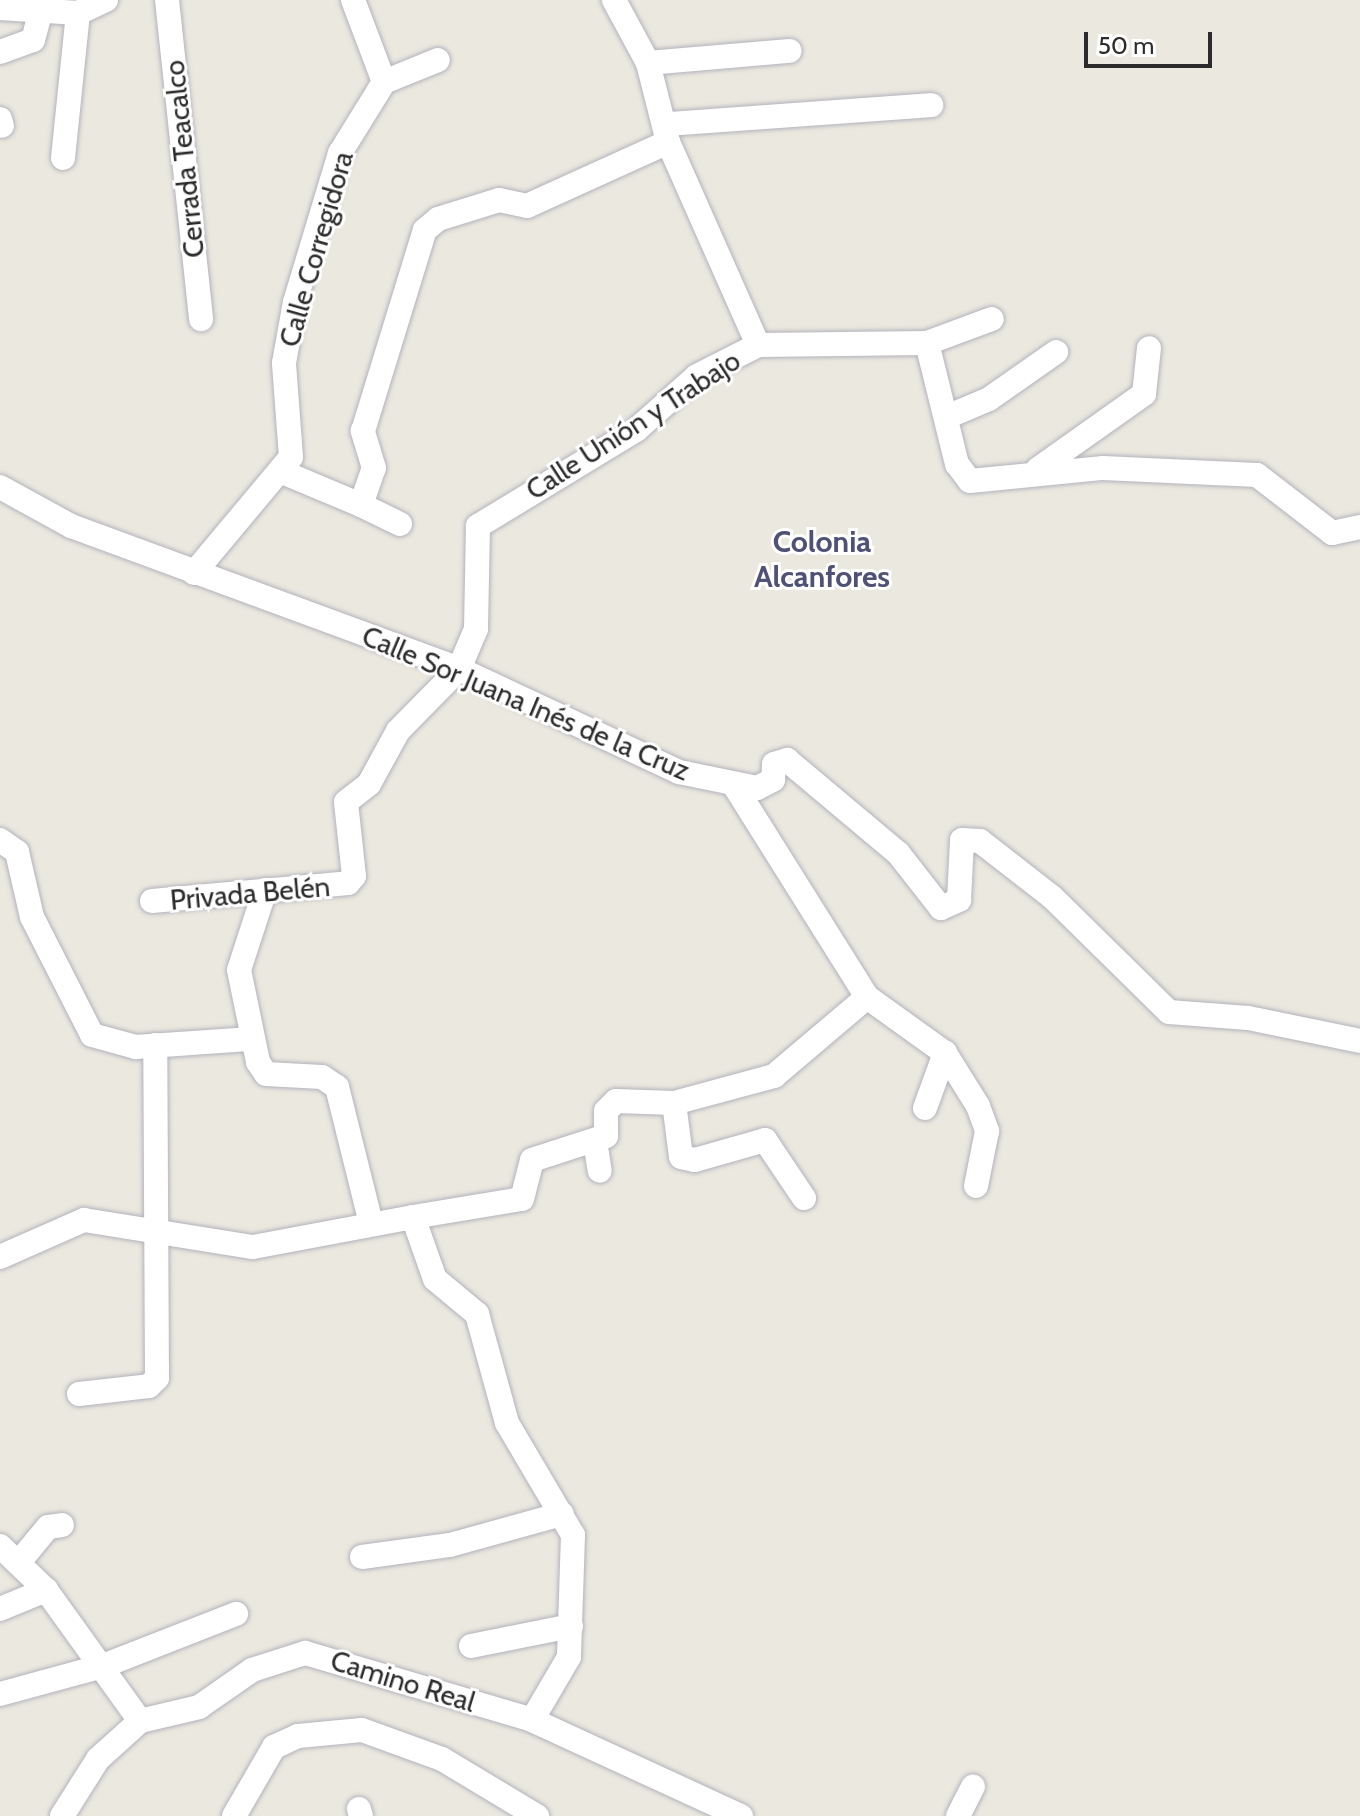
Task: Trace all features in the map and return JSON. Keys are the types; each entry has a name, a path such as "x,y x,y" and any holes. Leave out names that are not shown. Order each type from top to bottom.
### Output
{"street":[{"path":"0,8 40,14 78,13 106,0"},
{"name":"Cerrada Teacalco","path":"167,0 201,319"},
{"path":"353,0 384,82 438,60"},
{"name":"Calle Unión y Trabajo","path":"459,669 476,629 478,526 636,430 697,376 758,345 668,133 648,63 614,0"},
{"path":"63,158 78,13"},
{"path":"0,52 33,40 40,14"},
{"path":"648,63 789,51"},
{"name":"Calle Corregidora","path":"194,573 280,471 295,439 284,363 295,302 340,153 384,82"},
{"path":"361,505 374,468 363,431 430,223 499,200 518,210 668,133 931,105"},
{"path":"758,345 927,343 992,319"},
{"path":"927,343 949,416 961,475 970,481 1032,472 1257,475 1332,533 1360,527"},
{"path":"1032,472 1144,394 1149,348"},
{"path":"949,416 989,399 1056,352"},
{"path":"280,471 400,524"},
{"name":"Calle Sor Juana Inés de la Cruz","path":"1,490 194,573 459,669 645,759 734,785"},
{"name":"Privada Belén","path":"152,901 348,883 346,802 369,784 398,731 459,669"},
{"path":"734,785 769,784 774,764 787,760 898,853 941,908 959,900 962,840 980,841 1052,897 1169,1012 1248,1018 1360,1041"},
{"path":"734,785 867,997 945,1053 987,1131 976,1186"},
{"path":"4,842 17,852 32,917 92,1035 113,1045 251,1039"},
{"path":"265,890 239,970 251,1039 266,1074 322,1077 337,1087 371,1223"},
{"path":"0,1257 84,1220 253,1247 371,1223 522,1199 532,1160 606,1136 606,1111 616,1101 674,1103 774,1076 867,997"},
{"path":"79,1394 149,1386 157,1378 155,1045"},
{"path":"925,1108 945,1053"},
{"path":"674,1103 681,1157 695,1160 765,1140 804,1198"},
{"path":"595,1141 600,1171"},
{"path":"413,1217 435,1279 477,1314 507,1423 562,1514 575,1552 568,1574 569,1657 532,1720"},
{"path":"362,1557 450,1545 562,1514"},
{"path":"19,1562 48,1527 62,1525"},
{"path":"0,1546 46,1590 140,1721 98,1759 62,1816"},
{"path":"0,1609 46,1590"},
{"path":"0,1694 103,1666 236,1614"},
{"path":"471,1646 571,1626"},
{"name":"Camino Real","path":"140,1721 199,1707 252,1670 305,1653 532,1720 741,1816"},
{"path":"234,1816 274,1747 298,1736 362,1730 442,1759 537,1816"},
{"path":"958,1816 973,1787"}],"district":[{"name":"Colonia Alcanfores","path":"822,559"}]}
